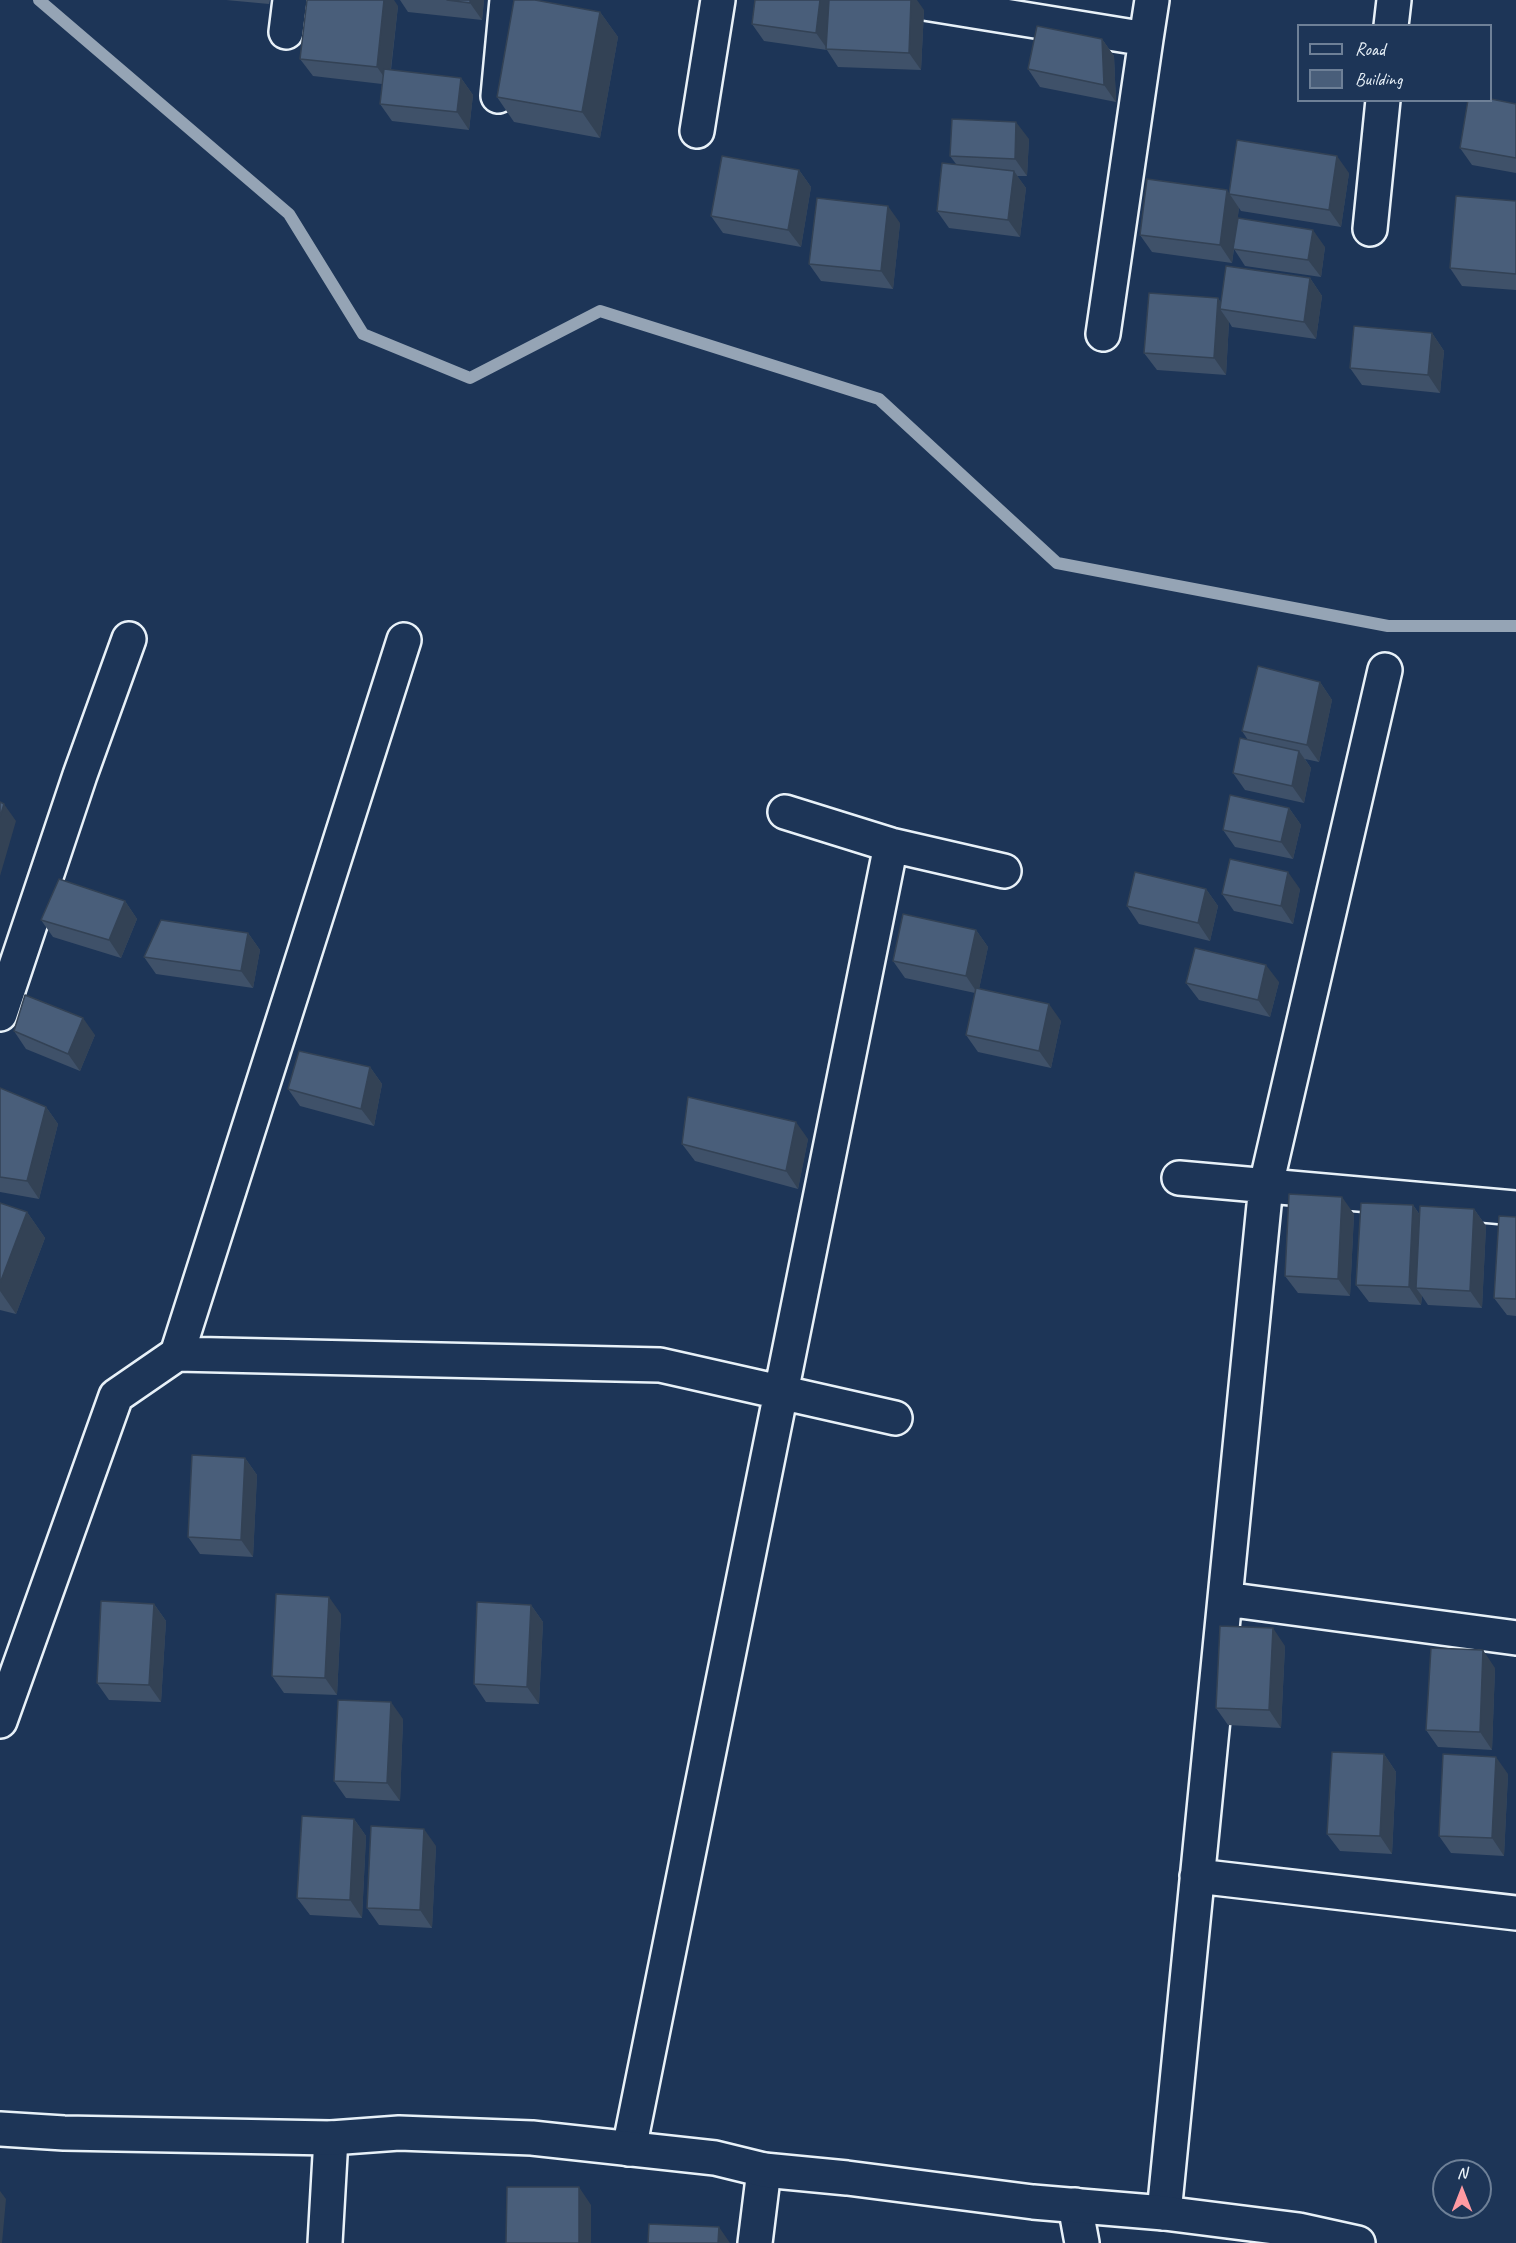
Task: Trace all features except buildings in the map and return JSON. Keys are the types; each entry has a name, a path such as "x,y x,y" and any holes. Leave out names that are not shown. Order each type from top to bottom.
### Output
{"street":[{"path":"286,32 290,0"},
{"path":"498,96 507,0"},
{"path":"697,131 718,0"},
{"path":"906,0 1146,39"},
{"path":"1103,334 1152,0"},
{"path":"1391,24 1394,0"},
{"path":"1370,229 1383,102"},
{"path":"0,1014 80,775 129,639"},
{"path":"177,1354 404,640"},
{"path":"1164,2213 1266,1185 1385,670"},
{"path":"785,813 891,845 1004,871"},
{"path":"629,2149 891,845"},
{"path":"1179,1178 1516,1208"},
{"path":"0,1721 116,1396 177,1354 660,1365 895,1418"},
{"path":"1225,1599 1516,1638"},
{"path":"1197,1876 1516,1913"},
{"path":"0,2129 64,2133 331,2138 399,2133 532,2138 715,2158 764,2170 847,2178 1033,2202 1164,2213 1299,2230 1358,2243"},
{"path":"325,2243 331,2138"},
{"path":"755,2243 764,2170"},
{"path":"1075,2205 1082,2243"}],"waterway":[{"path":"39,0 289,214 363,334 470,378 600,311 879,399 1057,563 1388,626 1516,626"}]}
